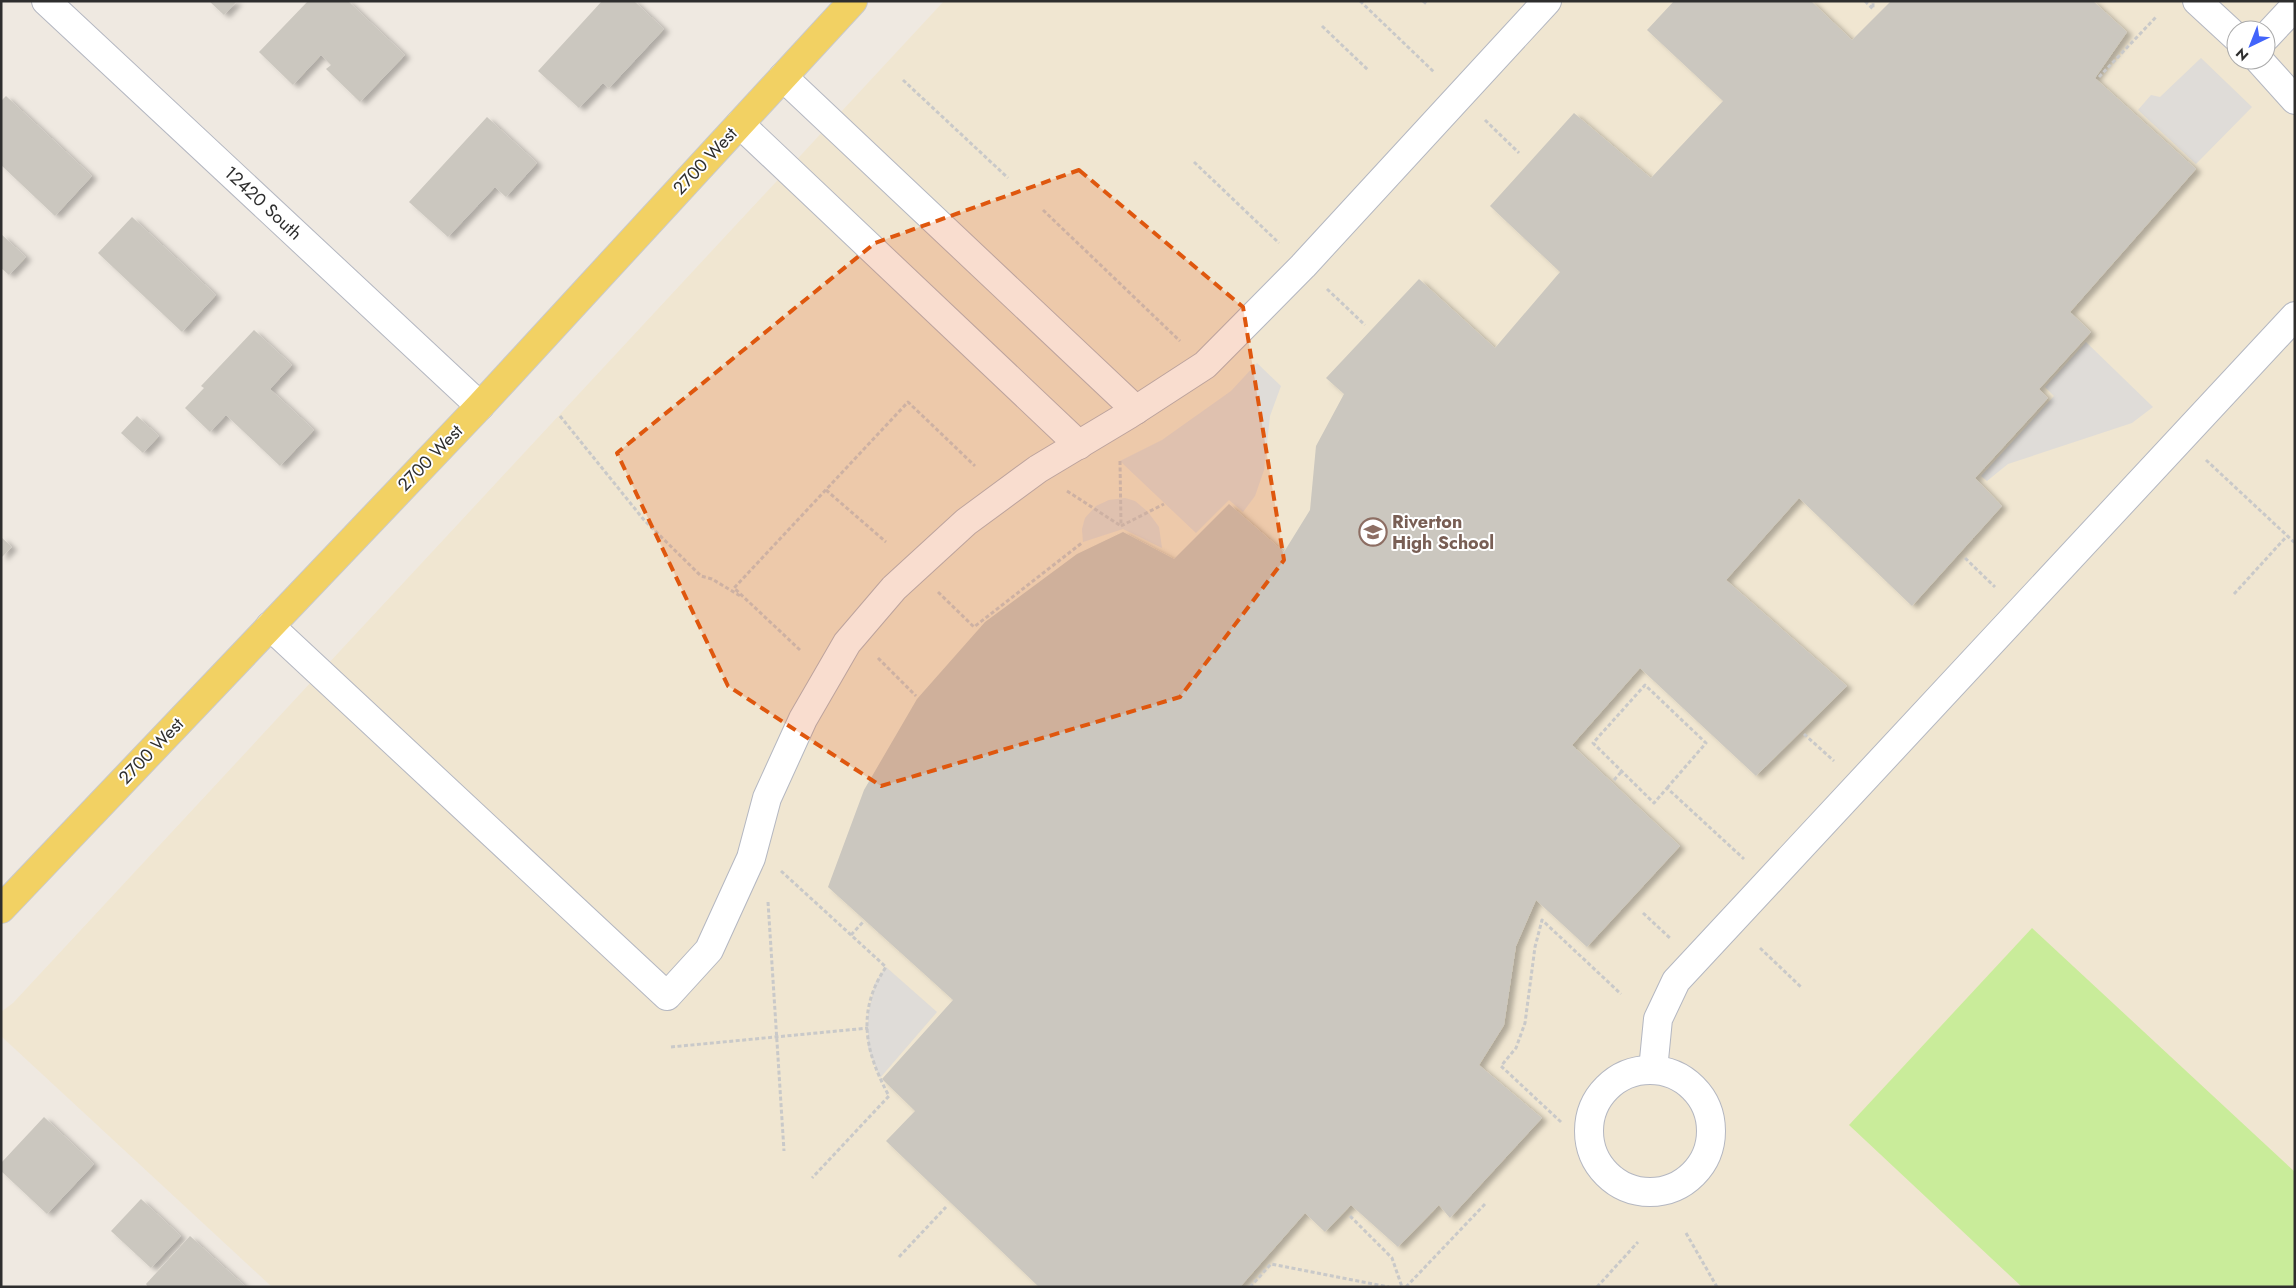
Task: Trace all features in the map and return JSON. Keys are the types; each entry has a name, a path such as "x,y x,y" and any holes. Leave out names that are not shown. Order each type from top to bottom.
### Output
{"main road":[{"name":"2700 West","path":"1,909 480,406 853,1"}],"street":[{"name":"12420 South","path":"46,1 480,406"},
{"path":"270,626 667,996 709,950 751,858 767,798 803,719 848,643 894,588 966,522 1038,469 1136,410 1204,365 1310,259 1547,1"},
{"path":"2197,1 2226,28"},
{"path":"2276,26 2295,6"},
{"path":"2269,70 2295,100"},
{"path":"782,77 1136,410"},
{"path":"740,124 1079,444"},
{"path":"1653,1070 1658,1018 1676,981 2295,316"},
{"path":"1653,1070 1673,1075 1691,1087 1699,1096 1709,1118 1711,1136 1707,1154 1698,1169 1686,1180 1672,1188 1655,1192 1638,1191 1622,1185 1608,1176 1598,1164 1592,1151 1589,1135 1590,1119 1595,1104 1604,1091 1617,1080 1632,1073 1653,1070"}],"path":[{"path":"1360,1 1438,75"},
{"path":"1423,1 1428,5"},
{"path":"1864,1 1873,9 1873,1"},
{"path":"2100,77 2157,16"},
{"path":"1322,26 1368,70"},
{"path":"903,80 1008,178"},
{"path":"1485,120 1519,153"},
{"path":"1194,162 1280,243"},
{"path":"1043,210 1183,343"},
{"path":"1327,289 1365,324"},
{"path":"800,650 734,588 908,402 976,466"},
{"path":"560,416 644,520 701,576 712,579 727,590 745,598"},
{"path":"2203,458 2295,543"},
{"path":"1120,461 1121,526"},
{"path":"826,490 886,542"},
{"path":"1064,490 1121,526"},
{"path":"1121,526 1164,504"},
{"path":"2234,594 2287,536"},
{"path":"934,588 974,627 1083,542"},
{"path":"1965,558 1996,587"},
{"path":"874,654 916,696"},
{"path":"1645,685 1706,744 1667,788 1654,803 1593,743 1645,685"},
{"path":"1804,734 1834,761"},
{"path":"1614,780 1622,771"},
{"path":"1667,788 1745,859"},
{"path":"778,868 886,967 875,983 868,1015 868,1028 871,1057 877,1075 889,1096 812,1178"},
{"path":"768,898 784,1151"},
{"path":"1643,913 1672,939"},
{"path":"1561,1122 1501,1066 1516,1048 1525,1023 1535,947 1542,920 1621,994"},
{"path":"851,935 862,922"},
{"path":"1760,948 1801,987"},
{"path":"671,1047 868,1028"},
{"path":"1406,1287 1485,1204"},
{"path":"899,1257 946,1207"},
{"path":"1350,1216 1392,1258 1402,1287"},
{"path":"1686,1233 1717,1287"},
{"path":"1597,1287 1638,1242"},
{"path":"1250,1287 1271,1264 1388,1287"}],"highlighted area":[{"path":"1079,170 1243,307 1284,560 1180,697 881,786 728,686 617,453 875,243"}],"shaded area":[{"name":"Riverton High School","path":"944,1 2295,1 2295,1287 272,1287 1,1036 1,1012 13,1003"},
{"path":"2201,58 2252,107 2196,164 2138,110 2151,95 2160,97"},
{"path":"2086,342 2153,407 2132,423 2008,464 1987,481 1981,476 2054,396 2045,387"},
{"path":"1257,363 1281,386 1270,416 1264,470 1255,496 1243,512 1229,500 1196,533 1120,461 1162,440 1231,391"},
{"path":"1125,498 1135,501 1148,512 1159,527 1162,548 1123,529 1083,542 1082,529 1085,518 1096,506 1109,500"},
{"path":"886,967 937,1012 880,1078 868,1048 868,1015 875,983"}],"green space":[{"path":"2032,928 2295,1172 2295,1287 2022,1287 1849,1125"}],"building":[{"path":"209,1 237,1 224,15"},
{"path":"308,1 348,1 405,55 360,102 326,69 331,65 321,55 293,85 259,52"},
{"path":"602,1 634,1 664,29 609,88 603,83 579,108 538,71"},
{"name":"Riverton High School","path":"1674,1 1811,1 1852,40 1891,1 2093,1 2127,32 2095,78 2196,169 2070,312 2091,332 2039,389 2048,398 1975,478 2002,506 1912,606 1799,498 1726,580 1847,686 1756,776 1640,668 1572,745 1680,846 1587,947 1536,900 1516,946 1504,1025 1479,1065 1542,1118 1450,1218 1439,1205 1398,1247 1351,1205 1325,1232 1305,1213 1240,1287 1039,1287 886,1141 915,1111 882,1079 953,1000 828,887 864,790 917,699 985,622 1077,554 1123,532 1174,559 1229,504 1284,552 1310,510 1316,446 1344,394 1326,378 1419,279 1495,348 1560,272 1490,206 1574,113 1651,178 1723,101 1647,30"},
{"path":"6,96 92,176 55,216 1,165 1,101"},
{"path":"487,117 537,163 506,197 495,187 448,237 409,202"},
{"path":"132,217 216,295 182,332 98,253"},
{"path":"1,234 26,257 9,275 1,268"},
{"path":"254,330 292,365 270,389 314,430 280,466 226,415 210,432 185,408 204,388 201,386"},
{"path":"137,416 159,436 143,453 121,433"},
{"path":"1,537 12,547 1,558"},
{"path":"44,1117 94,1164 47,1214 1,1171 1,1163"},
{"path":"141,1199 181,1236 151,1268 111,1231"},
{"path":"190,1236 246,1287 148,1287 146,1284"}],"place":[{"name":"Riverton High School","path":"1373,532"}]}
